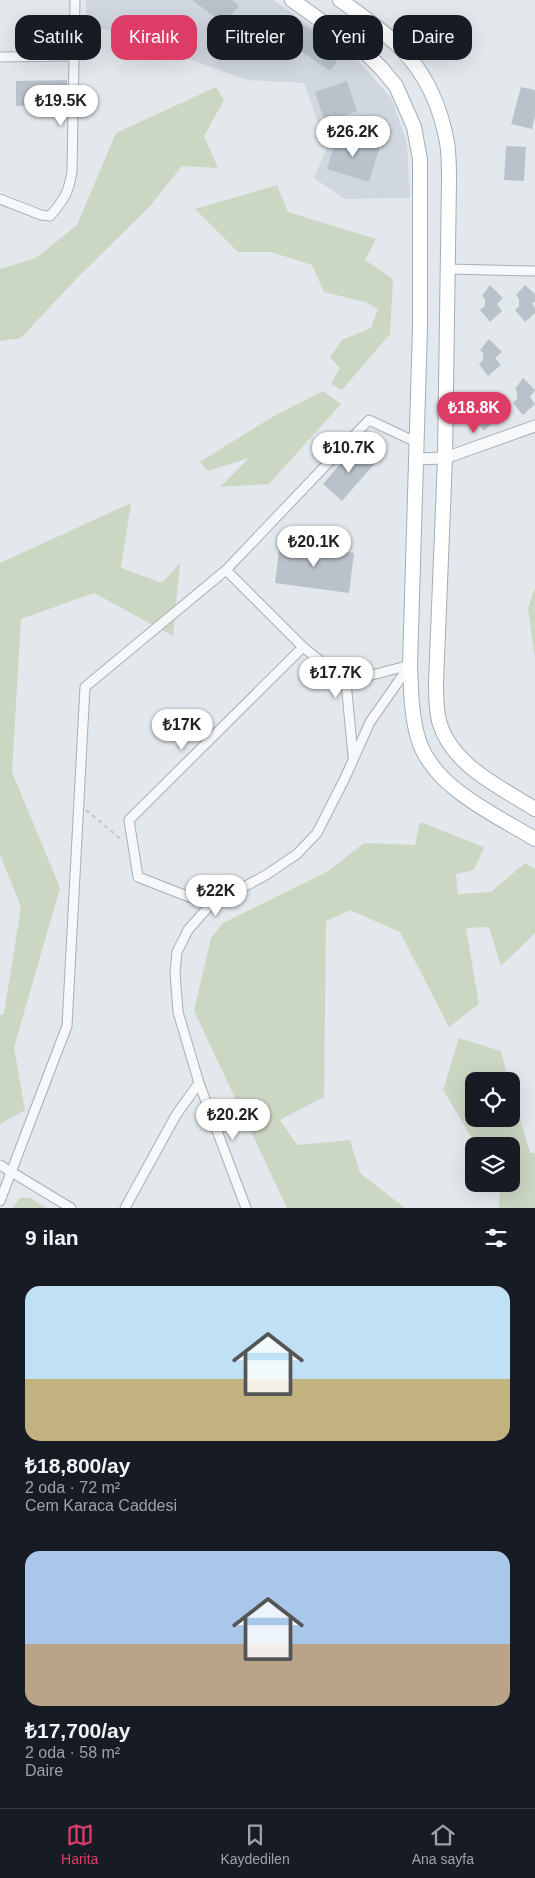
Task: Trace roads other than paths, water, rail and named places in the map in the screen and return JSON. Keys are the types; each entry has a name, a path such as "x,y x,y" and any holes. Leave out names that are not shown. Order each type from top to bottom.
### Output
{"main road":[{"path":"292,0 366,53 396,86 414,127 420,159 420,327 410,665 411,702 418,738 424,753 443,780 535,839"},
{"path":"346,2 403,49 423,75 433,94 447,142 449,180 445,458 436,683 436,703 440,723 448,741 476,773 535,809"}],"street":[{"path":"75,0 75,15"},
{"path":"0,57 15,57"},
{"path":"0,199 41,215 50,216 70,187 72,171 74,60"},
{"path":"448,269 535,271"},
{"path":"0,1201 67,1026 86,687 226,570 369,420 416,442"},
{"path":"416,460 445,458 535,426"},
{"path":"226,570 303,647 346,682 354,759"},
{"path":"210,905 138,877 129,820 303,647"},
{"path":"346,682 410,665"},
{"path":"246,1208 199,1083 178,1012 175,972 176,952 188,930 210,905 266,875 297,854 317,832 354,759 370,722 410,665"},
{"path":"125,1208 176,1116 199,1083"},
{"path":"0,1164 71,1208"}]}
